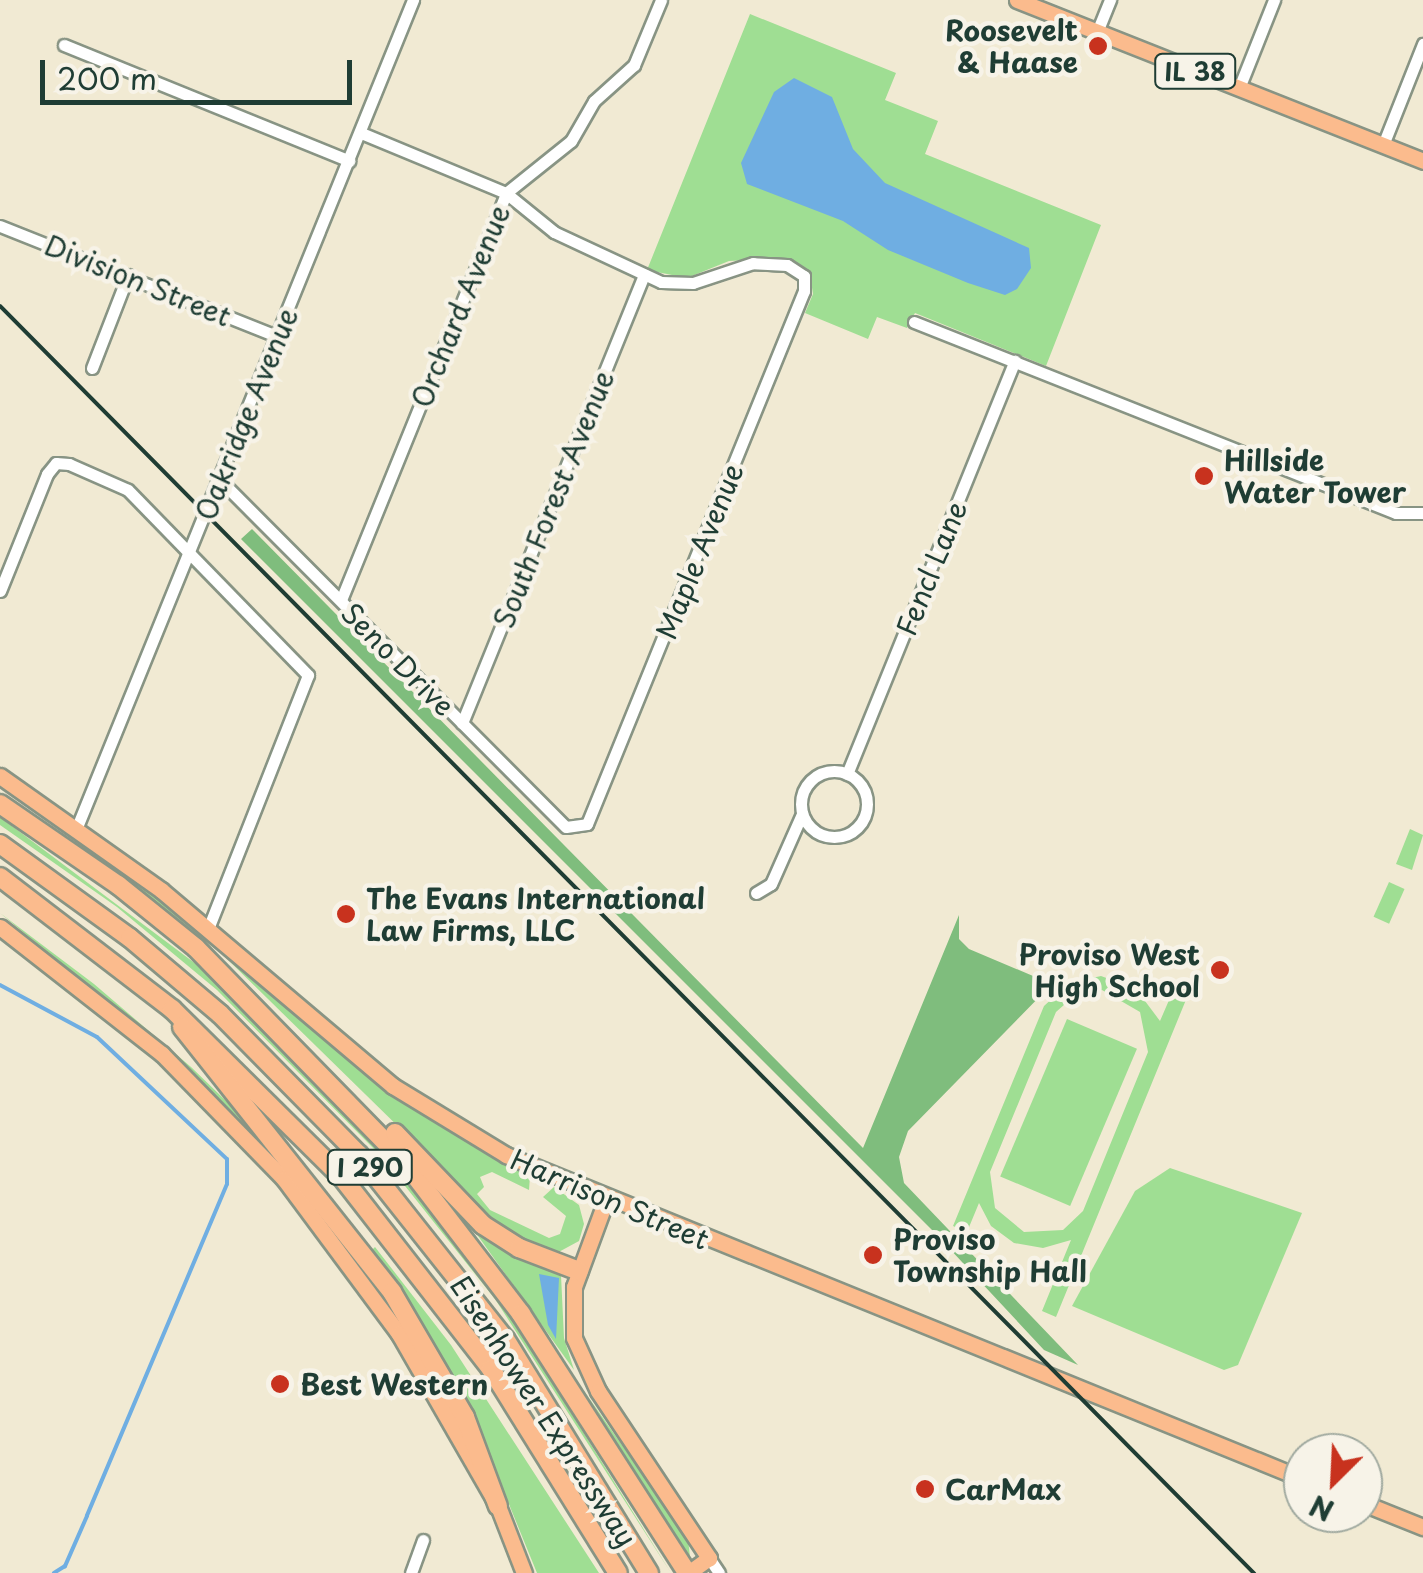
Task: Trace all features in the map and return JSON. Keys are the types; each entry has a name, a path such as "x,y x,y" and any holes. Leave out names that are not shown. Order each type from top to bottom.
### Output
{"highway":[{"path":"0,804 118,884 274,1022 403,1160 473,1249 684,1568"},
{"name":"Eisenhower Expressway","path":"0,844 193,991 359,1154 505,1339 649,1573"},
{"name":"Eisenhower Expressway","path":"0,878 172,1009 289,1120 422,1273 511,1400 618,1573"},
{"path":"172,1009 199,1054 293,1160 392,1292 454,1393 498,1506"},
{"path":"274,1022 298,1033 484,1225 520,1248 579,1271"}],"main road":[{"name":"IL 38","path":"1017,0 1423,162"},
{"name":"Harrison Street","path":"0,776 77,827 208,929 394,1086 506,1155 606,1200 1283,1471"},
{"path":"0,927 162,1054 284,1179 399,1334 498,1506 526,1569"},
{"path":"606,1200 579,1271 572,1322 579,1357 709,1558 684,1568"},
{"path":"1383,1511 1423,1527"}],"street":[{"name":"Oakridge Avenue","path":"77,827 413,0"},
{"name":"Orchard Avenue","path":"341,600 506,192 571,142 594,102 634,64 661,0"},
{"path":"1097,32 1110,0"},
{"path":"1239,88 1274,0"},
{"path":"1383,146 1423,44"},
{"path":"64,45 349,160"},
{"path":"360,133 506,192 554,232 644,275"},
{"name":"Division Street","path":"0,226 276,336"},
{"name":"Maple Avenue","path":"581,830 804,291 800,271 753,263 683,284 644,275"},
{"path":"92,368 128,275"},
{"name":"South Forest Avenue","path":"462,723 644,275"},
{"path":"914,322 1396,513 1423,512"},
{"name":"Fencl Lane","path":"848,774 1015,361"},
{"path":"0,591 56,463 123,486 308,675 208,929"},
{"name":"Seno Drive","path":"219,479 566,827 581,830"},
{"path":"756,894 770,884 802,814 809,782 822,773 848,774 866,799 856,829 825,836 802,814"},
{"path":"412,1573 422,1540"},
{"path":"709,1558 719,1573"}],"green space":[{"path":"750,14 896,73 885,100 938,121 925,154 1101,225 1046,366 915,313 907,328 877,317 868,339 805,313 813,294 810,275 786,258 729,261 687,278 647,270"},
{"path":"252,529 863,1148 959,915 959,939 969,949 1052,984 908,1131 899,1157 904,1183 1078,1365 1044,1350 935,1233 241,539"},
{"path":"0,784 133,877 360,1070 530,1176 529,1190 492,1172 480,1177 484,1187 477,1194 490,1210 549,1238 560,1234 566,1216 543,1197 554,1187 579,1205 584,1224 579,1241 555,1254 508,1234 222,954"},
{"path":"0,817 196,964 367,1131 512,1318 671,1573 495,1299 382,1157 217,990 117,907 0,825"},
{"path":"1410,829 1423,835 1412,870 1396,864"},
{"path":"1389,882 1405,889 1389,924 1374,917"},
{"path":"0,913 94,984 191,1067 256,1130 281,1163 181,1063"},
{"path":"1101,976 1136,989 1160,1021 1176,984 1190,990 1056,1317 1042,1311 1071,1240 1043,1248 1014,1243 991,1226 979,1203 967,1232 953,1226 1044,1006 1069,983","holes":["1102,990 1140,1012 1148,1052 1083,1211 1063,1230 1024,1232 995,1208 990,1172 1056,1012 1074,996"]},
{"path":"1067,1019 1137,1049 1070,1206 1000,1176"},
{"path":"1170,1168 1302,1213 1238,1365 1224,1370 1072,1306 1135,1191"},
{"path":"468,1222 561,1275 564,1338 574,1370"},
{"path":"375,1247 451,1345 599,1573 537,1573 484,1443 417,1320 371,1251"},
{"path":"577,1381 688,1539 690,1557 628,1461"}],"water":[{"path":"794,78 832,97 853,149 885,183 1029,248 1031,268 1017,289 1005,295 968,283 888,250 843,221 747,184 741,163 774,92"},
{"path":"539,1274 559,1278 556,1339 548,1325"}],"waterway":[{"path":"0,985 97,1037 227,1159 227,1184 65,1566 54,1573"}],"railway":[{"path":"0,306 1254,1573"}],"place":[{"name":"Roosevelt & Haase","path":"1098,46"},
{"name":"Hillside Water Tower","path":"1204,476"},
{"name":"The Evans International Law Firms, LLC","path":"346,914"},
{"name":"Proviso West High School","path":"1220,970"},
{"name":"Proviso Township Hall","path":"873,1255"},
{"name":"Best Western","path":"280,1384"},
{"name":"CarMax","path":"925,1489"}]}
